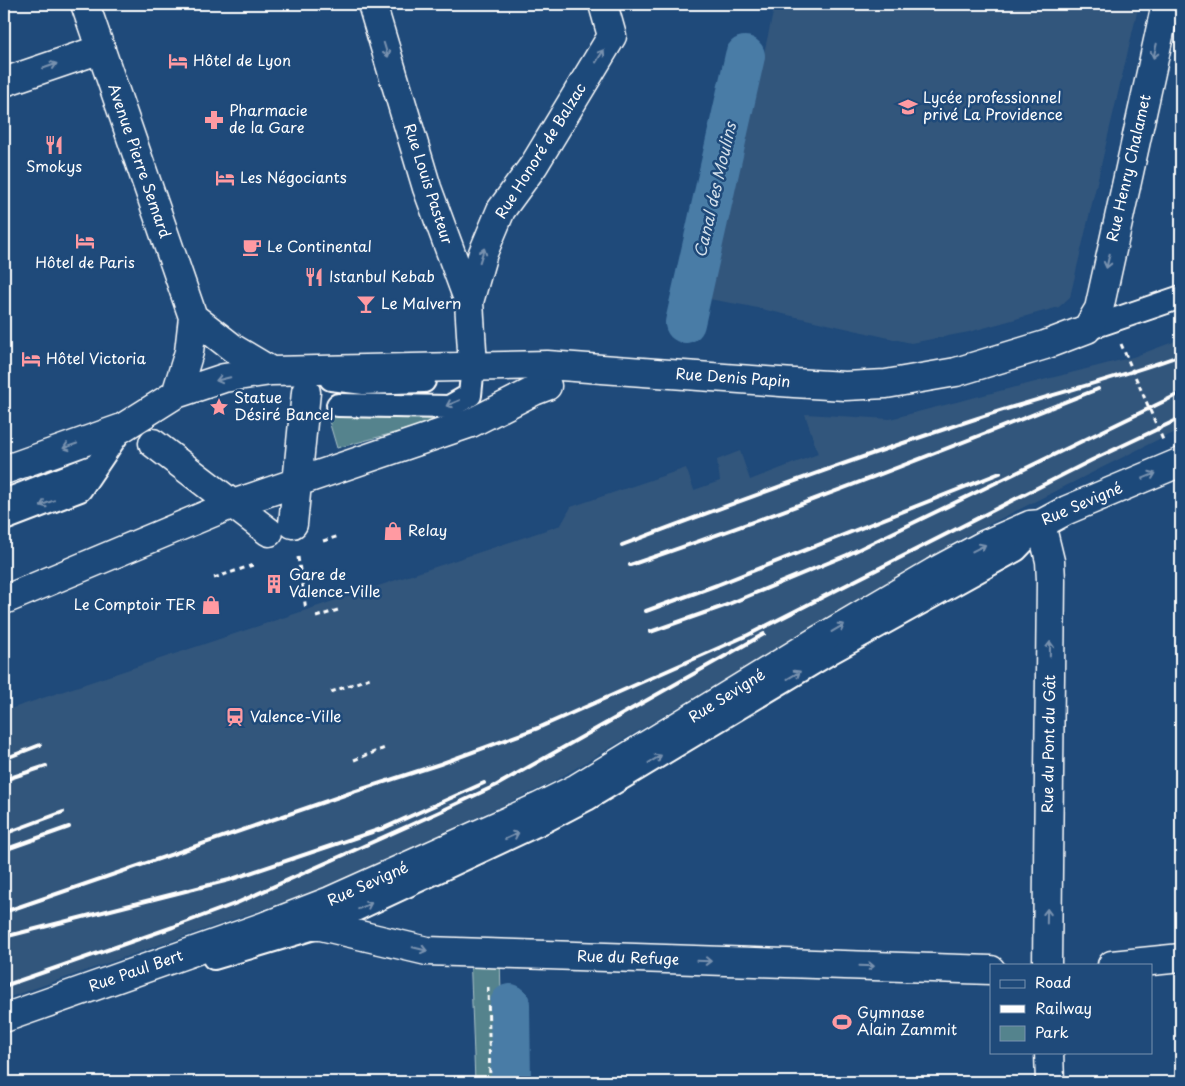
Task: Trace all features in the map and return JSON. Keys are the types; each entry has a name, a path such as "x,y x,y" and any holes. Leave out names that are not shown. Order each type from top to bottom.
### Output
{"street":[{"name":"Avenue Pierre Semard","path":"85,4 193,318"},
{"name":"Rue Louis Pasteur","path":"372,4 427,188 469,302 472,372"},
{"name":"Rue Honoré de Balzac","path":"469,302 483,253 501,210 534,164 612,36 603,4"},
{"name":"Rue Henry Chalamet","path":"1087,329 1099,310 1166,4"},
{"path":"4,82 101,49"},
{"path":"193,318 234,349 271,371"},
{"path":"176,394 189,352 193,318"},
{"name":"Rue Denis Papin","path":"4,470 122,428 176,394 224,378 271,371 472,372 548,364 794,383 886,384 956,372 1045,345 1087,329"},
{"path":"4,600 232,504 471,423 534,390 547,386"},
{"path":"153,443 232,504 281,528 298,482 306,392"},
{"name":"Rue Sevigné","path":"268,925 330,901 562,796 934,572 986,544 1030,525 1041,524 1067,510 1181,462"},
{"name":"Rue du Pont du Gât","path":"1041,524 1050,561 1051,580 1047,964"},
{"name":"Rue du Refuge","path":"268,925 321,926 427,951 990,970"},
{"name":"Rue Paul Bert","path":"4,1018 268,925"},
{"path":"1122,964 1181,958"},
{"path":"1049,1054 1050,1082"}],"lane":[{"name":"Rue Denis Papin","path":"1087,329 1181,298"},
{"path":"338,406 449,407 470,394 472,372"},
{"path":"5,509 80,490 122,428"},
{"path":"4,1026 258,944 321,926 519,833 587,799 830,653 1016,550 1041,524"}],"path":[{"path":"1121,344 1163,440"},
{"path":"281,528 306,610"},
{"path":"316,617 338,610"},
{"path":"331,692 370,678"},
{"path":"354,760 385,748"},
{"path":"487,954 490,1082"}],"shaded area":[{"path":"775,4 1139,4 1070,297 1059,307 969,332 911,343 709,299"},
{"path":"1181,339 1181,430 1155,441 964,537 551,783 327,887 4,999 4,711 561,525 571,507 686,468 694,490 720,481 717,460 740,451 750,480 818,454 805,414 890,419 1133,357"}],"green space":[{"path":"326,411 454,417 337,448"},
{"path":"470,952 500,954 503,1082 475,1082"}],"waterway":[{"name":"Canal des Moulins","path":"685,323 745,56"},
{"name":"Canal des Moulins","path":"510,1004 511,1082"}],"railway":[{"path":"622,545 797,480 930,434 1181,355"},
{"path":"630,565 807,502 1098,389"},
{"path":"650,632 724,606 847,555 1181,393"},
{"path":"4,912 440,764 538,728 748,635 1092,460 1181,418"},
{"path":"646,611 717,585 1000,473"},
{"path":"4,986 237,903 437,813 497,785 764,634"},
{"path":"4,759 40,745"},
{"path":"4,780 46,766"},
{"path":"4,937 229,880 384,828 484,783"},
{"path":"4,834 63,812"},
{"path":"4,850 69,827"}],"place":[{"name":"Hôtel de Lyon","path":"178,61"},
{"name":"Lycée professionnel privé La Providence","path":"908,107"},
{"name":"Pharmacie de la Gare","path":"214,120"},
{"name":"Smokys","path":"54,145"},
{"name":"Les Négociants","path":"225,178"},
{"name":"Hôtel de Paris","path":"85,241"},
{"name":"Le Continental","path":"252,247"},
{"name":"Istanbul Kebab","path":"314,277"},
{"name":"Le Malvern","path":"366,304"},
{"name":"Hôtel Victoria","path":"31,359"},
{"name":"Statue Désiré Bancel","path":"219,407"},
{"name":"Relay","path":"393,531"},
{"name":"Gare de Valence-Ville","path":"274,584"},
{"name":"Le Comptoir TER","path":"211,605"},
{"name":"Valence-Ville","path":"235,717"},
{"name":"Gymnase Alain Zammit","path":"842,1022"}]}
